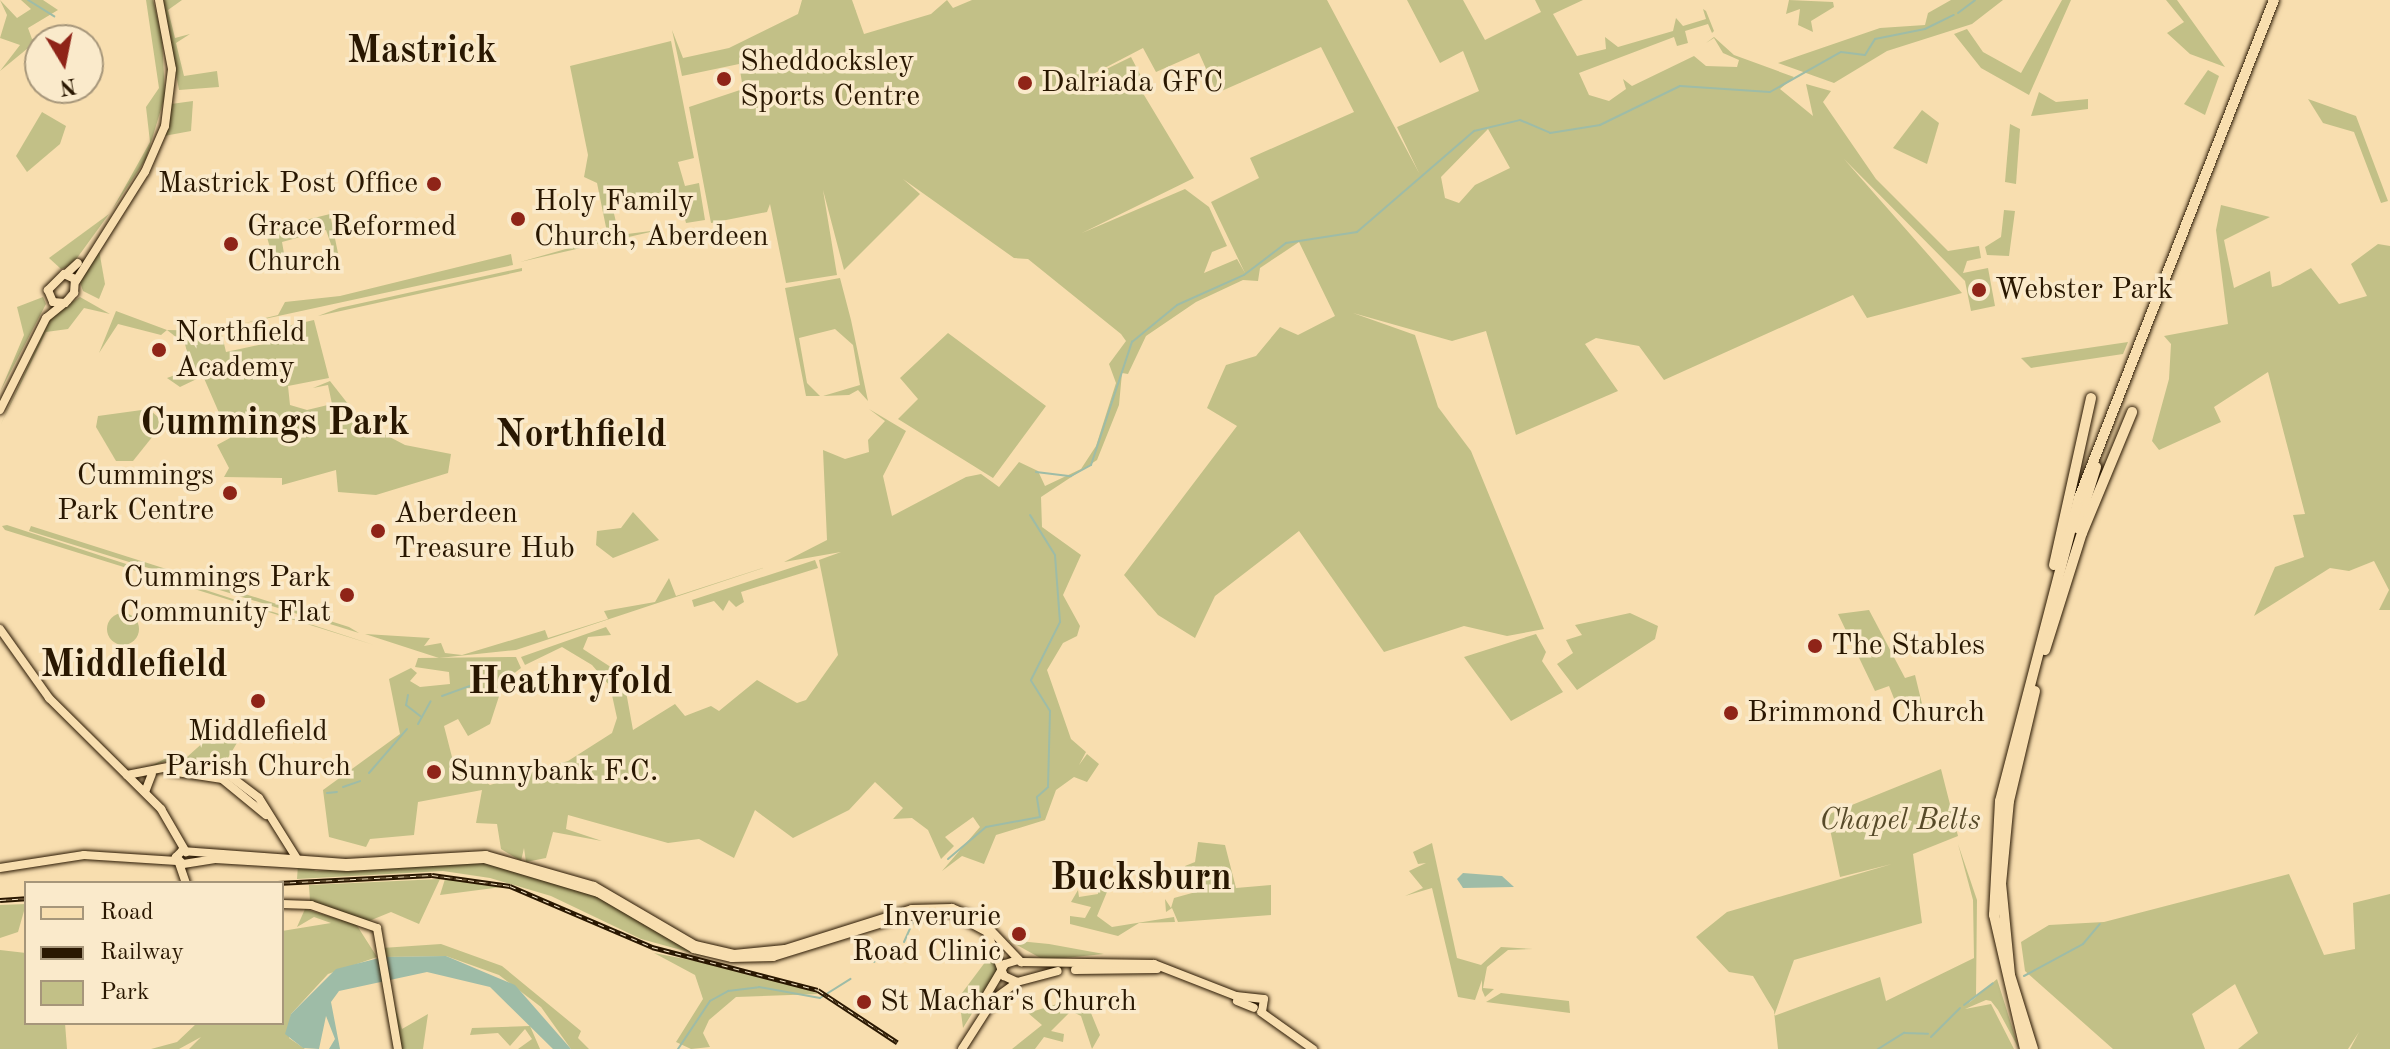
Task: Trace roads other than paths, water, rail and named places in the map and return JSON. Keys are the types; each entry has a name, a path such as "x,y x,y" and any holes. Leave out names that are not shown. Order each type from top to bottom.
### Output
{"highway":[{"path":"2023,1049 1994,915 1997,823 2040,657 2110,414 2276,0"},
{"path":"2035,1049 2005,938 2005,824 2040,657 2073,454 2091,398"},
{"path":"2040,657 2082,533 2132,412"}],"main road":[{"path":"0,399 51,300 49,285 66,274 138,175 159,131 167,63 157,0"},
{"path":"0,410 46,318 65,303 145,172 165,126 172,69 157,0"},
{"path":"66,274 76,281"},
{"path":"51,300 65,303"},
{"path":"0,629 49,698 165,820 182,857 186,881"},
{"path":"0,637 46,701 127,779 145,792 182,857"},
{"path":"127,779 194,765 235,778 265,806 296,859"},
{"path":"145,792 154,771"},
{"path":"154,771 192,771 234,785 269,819 282,853"},
{"path":"0,866 84,855 182,857 271,856 282,853 296,859 347,867 492,860 598,893 694,949 732,958 773,957 902,917 948,911 990,934 1003,969 1019,982"},
{"path":"0,866 50,855 150,854 346,863 446,853 494,857 594,886 695,945 724,954 785,949 930,907 967,912 1017,954 1058,967"},
{"path":"284,904 311,905 360,923 372,932 378,947 398,1049"},
{"path":"997,937 1020,961 1019,982"},
{"path":"959,1049 1003,969 1020,961 1058,967 1146,962 1260,1006 1321,1049"},
{"path":"959,1049 983,1010 1019,982 1054,971 1150,968 1260,1006 1313,1049"}],"waterway":[{"path":"28,0 54,16"},
{"path":"1958,13 1975,0"},
{"path":"1036,472 1071,476 1091,465 1132,342 1177,305 1244,275 1286,243 1357,232 1474,131 1520,120 1550,133 1600,125 1680,86 1770,92 1841,52 1865,55 1875,39 1925,29 1954,15"},
{"path":"948,859 986,827 1040,817 1037,797 1048,787 1050,711 1031,680 1060,622 1055,555 1030,515"},
{"path":"442,696 469,686"},
{"path":"408,695 406,705 420,716"},
{"path":"418,724 431,701"},
{"path":"369,773 407,729"},
{"path":"343,787 360,781"},
{"path":"327,793 337,792"},
{"path":"904,942 914,920"},
{"path":"2024,976 2083,944 2100,924"},
{"path":"874,962 887,952"},
{"path":"678,1049 710,1001 728,991 759,987 820,998 850,979"},
{"path":"1964,1005 1993,983"},
{"path":"1931,1037 1960,1008"},
{"path":"1878,1049 1904,1033 1928,1034"}],"railway":[{"path":"284,883 432,875 510,886 652,947 818,990 897,1042"},
{"path":"0,900 24,898"}],"place":[{"name":"Sheddocksley Sports Centre","path":"724,79"},
{"name":"Dalriada GFC","path":"1025,83"},
{"name":"Mastrick Post Office","path":"434,184"},
{"name":"Holy Family Church, Aberdeen","path":"518,219"},
{"name":"Grace Reformed Church","path":"231,244"},
{"name":"Webster Park","path":"1979,290"},
{"name":"Northfield Academy","path":"159,350"},
{"name":"Cummings Park Centre","path":"230,493"},
{"name":"Aberdeen Treasure Hub","path":"378,531"},
{"name":"Cummings Park Community Flat","path":"347,595"},
{"name":"The Stables","path":"1815,646"},
{"name":"Middlefield Parish Church","path":"258,701"},
{"name":"Brimmond Church","path":"1731,713"},
{"name":"Sunnybank F.C.","path":"434,772"},
{"name":"Inverurie Road Clinic","path":"1019,934"},
{"name":"St Machar's Church","path":"864,1002"}],"district":[{"name":"Mastrick","path":"422,53"},
{"name":"Cummings Park","path":"275,425"},
{"name":"Northfield","path":"581,437"},
{"name":"Middlefield","path":"134,667"},
{"name":"Heathryfold","path":"570,684"},
{"name":"Bucksburn","path":"1141,880"}],"park label":[{"name":"Chapel Belts","path":"1900,821"}]}
